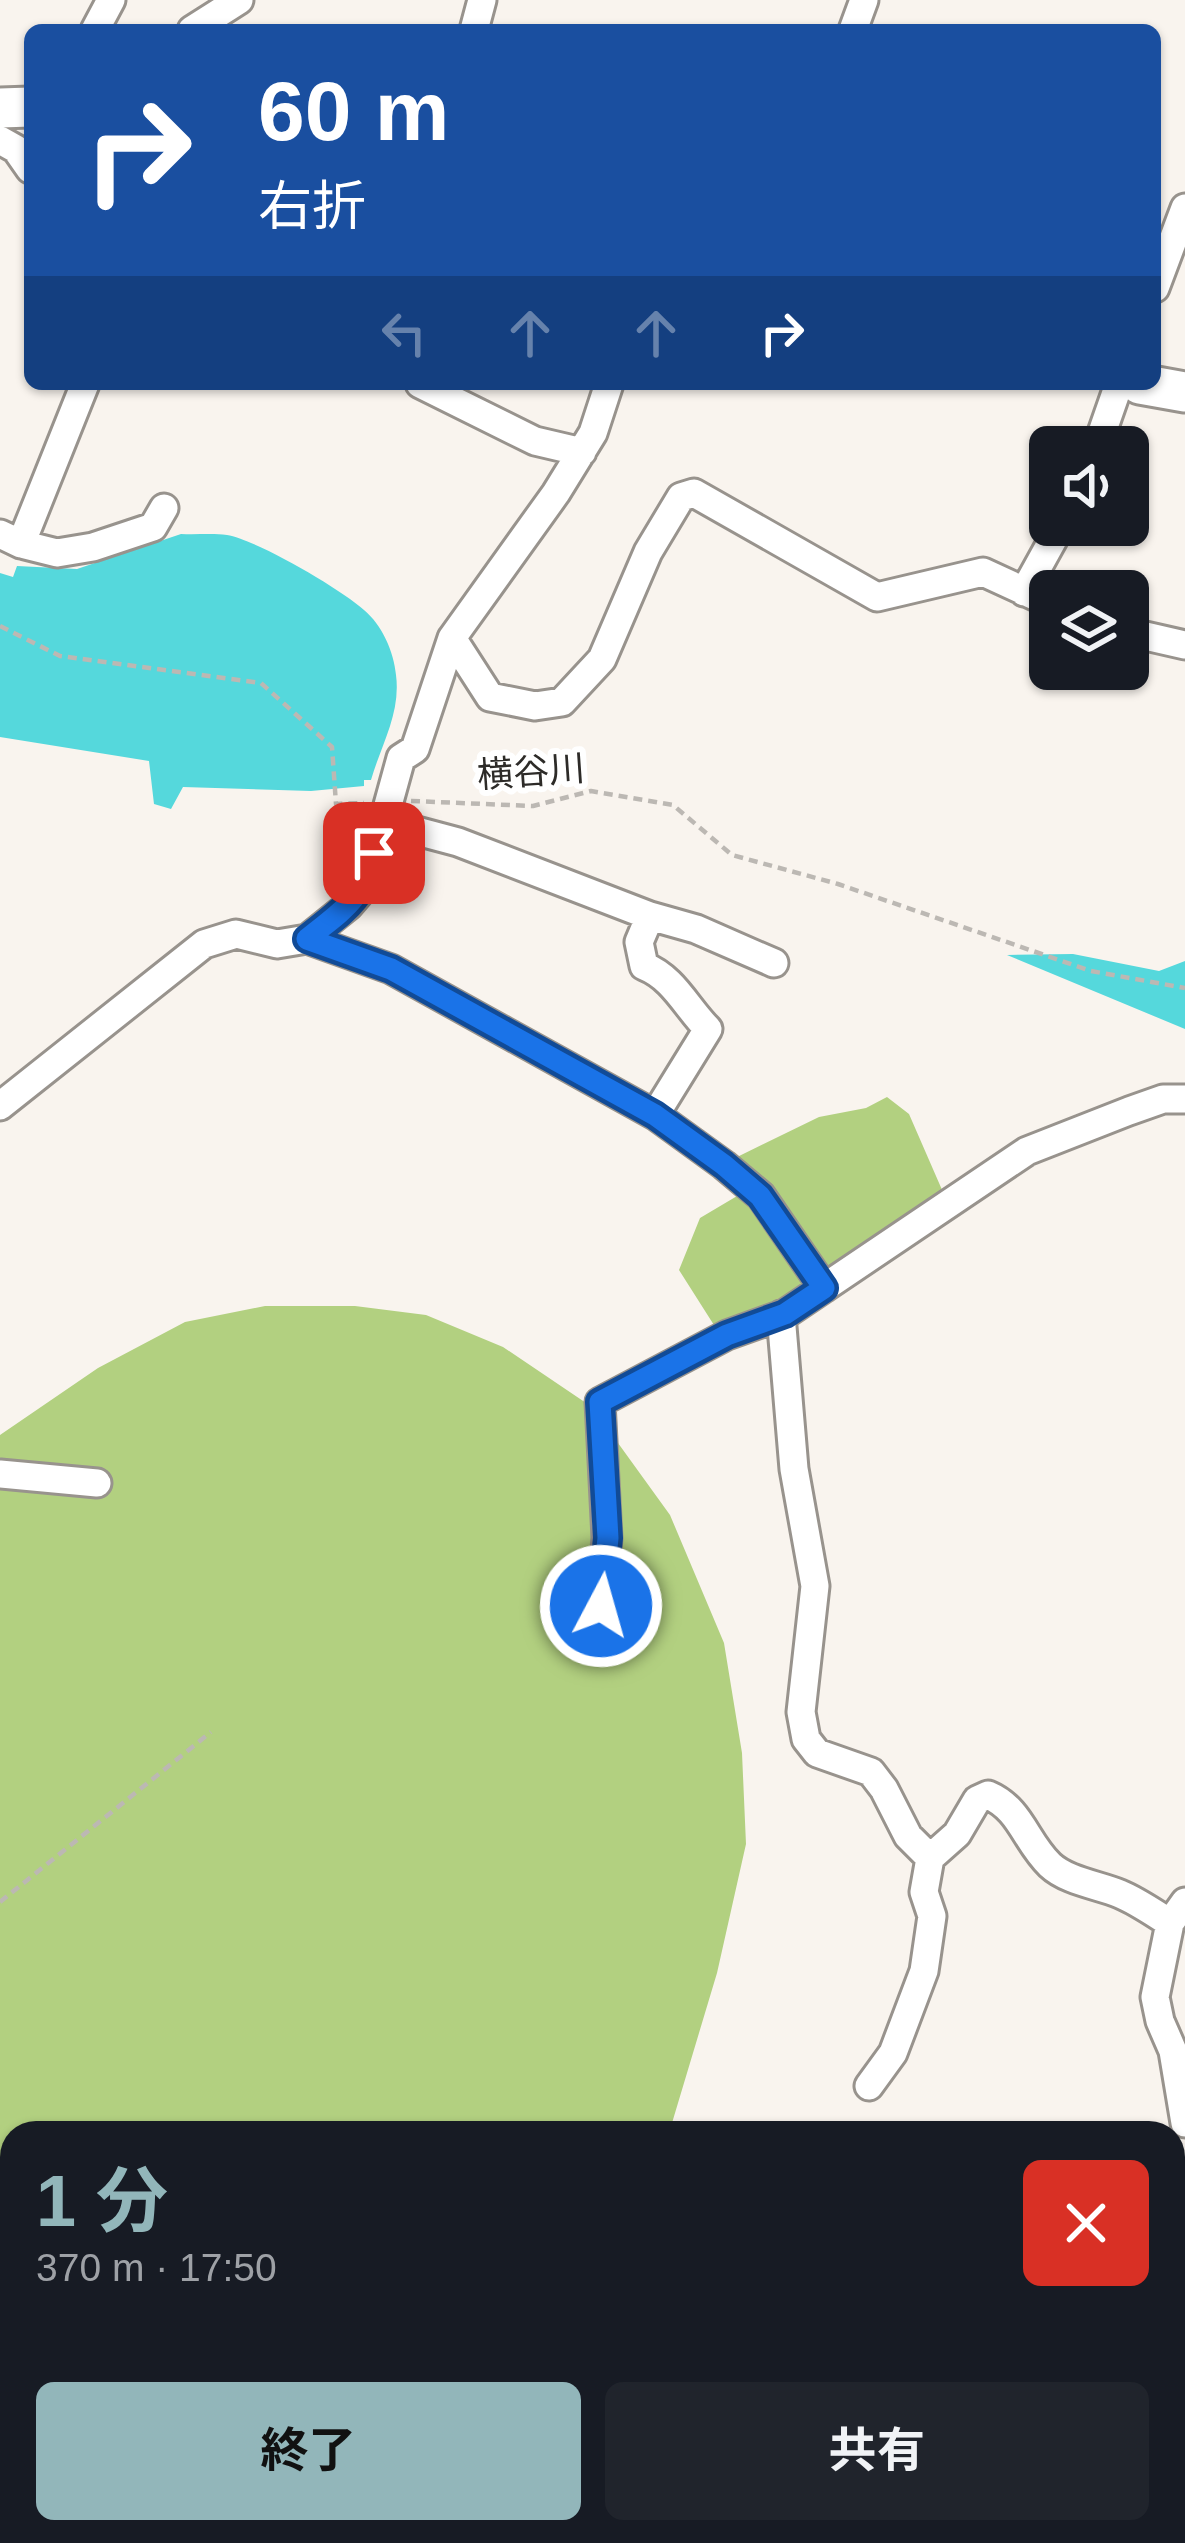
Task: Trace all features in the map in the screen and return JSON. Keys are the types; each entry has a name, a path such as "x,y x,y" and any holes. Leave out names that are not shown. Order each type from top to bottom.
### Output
{"street":[{"path":"201,24 239,0"},
{"path":"0,140 24,160"},
{"path":"1161,271 1185,208"},
{"path":"82,390 10,539 57,553 93,547 152,527 164,508"},
{"path":"432,390 535,441 582,452"},
{"path":"307,939 366,885 401,758 415,749 452,638 582,452 607,390"},
{"path":"1104,426 1117,390"},
{"path":"452,638 490,698 535,706 562,702 602,659 648,552 681,496 694,494 877,597 983,572 1029,594"},
{"path":"1149,637 1185,645"},
{"path":"386,812 774,963"},
{"path":"650,916 639,942 644,966 671,981 684,1004 708,1029 655,1115"},
{"path":"0,1106 204,944 236,934 277,944 307,939 391,969 655,1115 760,1196 824,1288"},
{"path":"601,1606 608,1538 600,1402 727,1335 781,1316 1027,1151 1163,1099 1185,1099"},
{"path":"781,1316 794,1469 814,1586 801,1712 806,1738 818,1753 871,1772 908,1836 930,1858"},
{"path":"0,1474 97,1483"},
{"path":"869,2086 893,2053 924,1971 932,1916 924,1875 930,1858 957,1834 977,1800 988,1795 1005,1802 1020,1819 1032,1845 1058,1872 1177,1912 1155,1997 1174,2051 1185,2121"}],"path":[{"name":"横谷川","path":"0,626 60,656 261,683 332,747 336,804 386,812 532,806 591,791 673,805 732,855 838,884 1091,971 1185,988"},
{"path":"0,1902 211,1732"}],"green space":[{"path":"887,1097 909,1114 946,1199 827,1280 719,1333 679,1270 700,1218 759,1183 733,1159 819,1117 866,1108"},
{"path":"265,1306 355,1306 426,1315 503,1347 592,1407 670,1515 724,1643 742,1753 746,1844 717,1973 673,2121 0,2121 0,1435 98,1368 185,1322"}],"water":[{"path":"181,534 227,535 258,546 337,590 376,623 393,657 396,703 371,780 364,780 364,786 311,791 183,787 171,809 154,804 149,761 0,737 0,573 13,577 17,566 77,569"},
{"path":"1073,954 1159,971 1185,961 1185,1029 1007,955"}],"route":[{"path":"374,853 366,885 307,939 391,969 655,1115 760,1196 824,1288 785,1314 727,1335 600,1402 608,1538 601,1606"}]}
